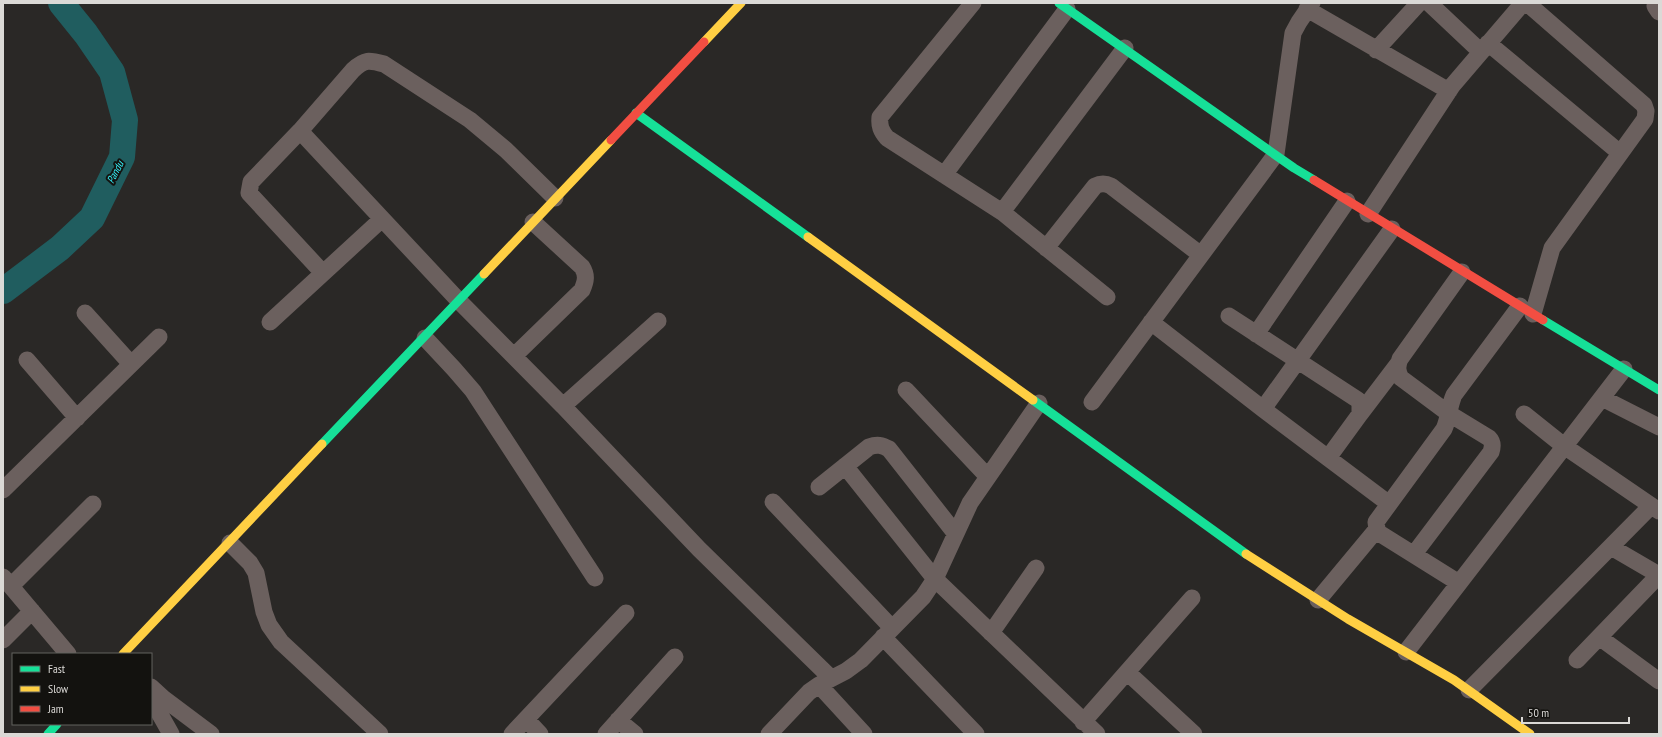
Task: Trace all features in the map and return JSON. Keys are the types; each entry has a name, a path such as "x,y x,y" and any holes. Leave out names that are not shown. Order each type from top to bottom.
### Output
{"street":[{"path":"125,653 741,3"},
{"path":"973,3 880,117 879,124 882,132 887,138 1002,212 1107,297"},
{"path":"1376,50 1420,3"},
{"path":"1429,3 1620,154"},
{"path":"1368,214 1449,91 1485,48 1529,4 1644,105 1646,111 1645,119 1552,248 1527,310 1454,395 1450,404 1444,429 1376,522 1379,534 1460,583"},
{"path":"944,175 1063,6 1125,48 1294,168 1462,272 1659,390"},
{"path":"1092,402 1276,154 1293,33 1310,6 1376,50 1449,91"},
{"path":"1002,212 1125,48"},
{"path":"323,273 249,193 251,182 300,131 353,70 362,62 372,61 384,64 470,120 506,150 555,198"},
{"path":"636,113 1039,403 1236,548 1348,619 1454,680 1469,690 1519,731"},
{"path":"300,131 459,301 563,406 825,681 864,734"},
{"path":"1046,248 1095,186 1100,183 1106,183 1112,186 1201,255"},
{"path":"1256,334 1347,201"},
{"path":"270,322 382,219"},
{"path":"514,356 582,290 586,281 585,272 582,267 533,222"},
{"path":"1263,409 1392,229"},
{"path":"1328,458 1398,364 1462,272"},
{"path":"85,313 131,364"},
{"path":"1229,316 1358,400 1361,409 1360,414"},
{"path":"563,406 658,321"},
{"path":"1151,322 1388,504"},
{"path":"3,490 159,337"},
{"path":"425,338 462,377 473,391 595,578"},
{"path":"27,360 76,418"},
{"path":"1398,364 1398,372 1401,378 1448,413 1489,438 1492,441 1493,447 1491,452 1414,554"},
{"path":"1406,652 1624,368"},
{"path":"906,390 987,476"},
{"path":"1602,398 1659,427"},
{"path":"768,734 799,702 825,681 846,671 861,660 923,597 935,579 970,503 987,476 1039,403"},
{"path":"1469,690 1611,547 1657,510 1564,446 1524,414"},
{"path":"819,487 869,447 882,445 889,449 955,533"},
{"path":"846,466 935,579 1097,734"},
{"path":"773,502 976,734"},
{"path":"67,653 7,582 93,504"},
{"path":"1318,600 1377,529"},
{"path":"230,543 250,563 256,573 264,612 269,625 281,642 380,734"},
{"path":"1577,660 1659,575 1611,547"},
{"path":"991,633 1036,568"},
{"path":"1083,722 1192,598"},
{"path":"3,640 32,611"},
{"path":"512,734 626,613"},
{"path":"1599,637 1659,681"},
{"path":"606,734 675,658"},
{"path":"1127,672 1194,734"},
{"path":"152,689 157,709 171,734"},
{"path":"152,689 211,734"},
{"path":"526,720 540,734"},
{"path":"618,720 635,734"},
{"path":"48,734 57,725"}],"waterway":[{"name":"Pandu","path":"3,291 60,248 92,218 122,157 125,120 112,72 86,34 61,3"}],"traffic: fast":[{"path":"1059,3 1294,168 1314,180"},
{"path":"636,113 808,237"},
{"path":"322,444 484,274"},
{"path":"1543,320 1659,390"},
{"path":"1033,400 1246,554"},
{"path":"48,734 56,725"}],"traffic: slow":[{"path":"704,42 741,3"},
{"path":"484,274 611,140"},
{"path":"808,237 1033,400"},
{"path":"124,653 322,444"},
{"path":"1246,554 1348,619 1454,680 1530,734"}],"traffic: jam":[{"path":"611,140 704,42"},
{"path":"1314,180 1543,320"}]}
